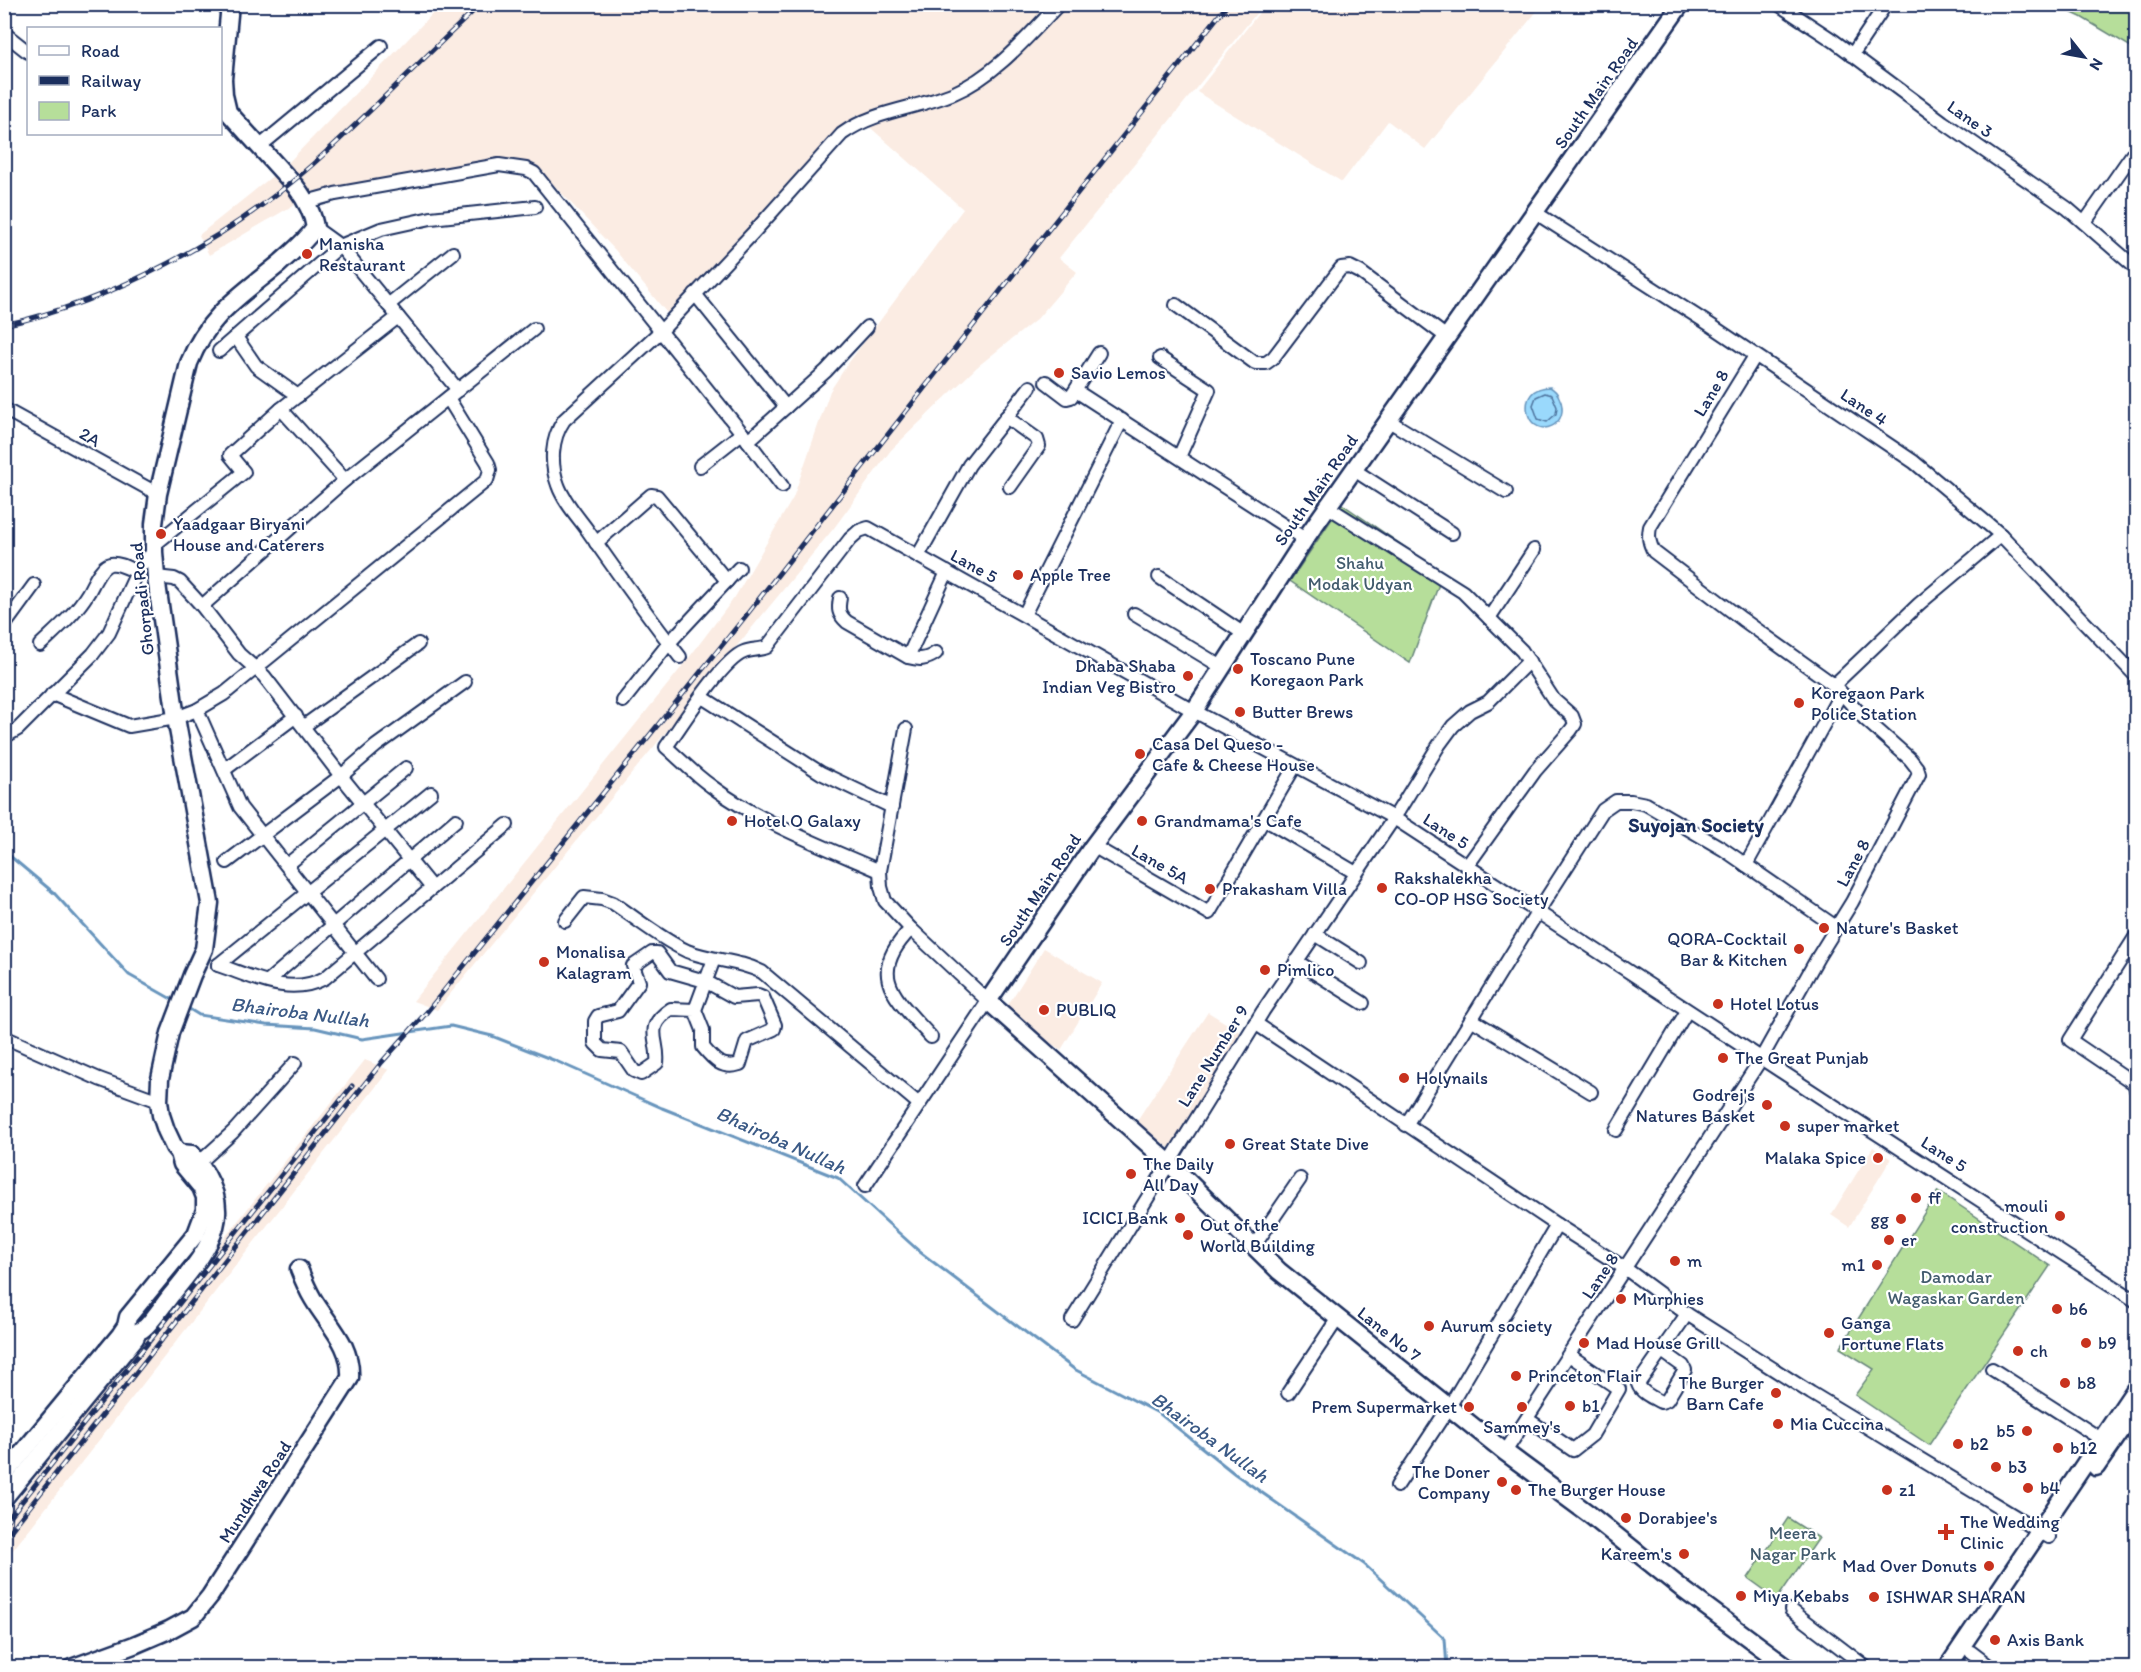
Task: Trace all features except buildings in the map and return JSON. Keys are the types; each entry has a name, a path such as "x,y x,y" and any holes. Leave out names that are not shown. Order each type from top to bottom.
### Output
{"main road":[{"path":"230,4 223,79 224,114 296,187 314,219 315,228"},
{"name":"South Main Road","path":"988,1001 1093,846 1194,711 1305,539 1681,4"},
{"name":"Ghorpadi Road","path":"211,1212 201,1187 182,1164 179,1153 166,1130 159,1101 160,1079 170,1033 204,949 210,903 176,718 156,577 154,524 189,363 197,344 221,311 303,243 315,228"},
{"name":"Lane No 7","path":"988,1001 1168,1162 1279,1271 1505,1452 1789,1668"},
{"path":"4,1475 205,1249 215,1231 211,1212 214,1188 192,1154 179,1153"},
{"path":"130,1333 126,1326 128,1317 196,1234 211,1212"},
{"name":"Mundhwa Road","path":"71,1668 134,1645 193,1617 216,1587 350,1378 351,1364 347,1351 312,1297 298,1269"},
{"path":"4,1486 130,1333"},
{"path":"1960,1668 2101,1439 2136,1388"},
{"path":"1947,1668 2136,1409"}],"street":[{"path":"680,657 596,543 558,485 553,461 553,442 558,429 564,420 661,331 842,134 856,123 928,102 963,88 980,78 1016,48 1059,4"},
{"name":"Lane 3","path":"1778,4 2085,222 2136,268"},
{"path":"1852,55 1886,4"},
{"path":"4,33 27,51"},
{"path":"259,147 381,46"},
{"path":"2085,222 2136,149"},
{"path":"306,202 335,194 499,165 526,169 539,178 782,486"},
{"path":"219,351 340,246 381,229 431,218 535,207"},
{"name":"Lane 4","path":"1536,213 1914,462 2001,535 2136,676"},
{"path":"315,228 340,246 458,390"},
{"path":"388,305 453,253"},
{"path":"1176,305 1255,363 1266,363 1273,358 1341,268 1350,267 1360,272 1448,338"},
{"path":"695,294 786,407"},
{"path":"4,737 18,729 93,654 109,633 137,572 154,549 243,472 230,455 298,396 398,317"},
{"path":"700,466 786,407 826,371 867,327"},
{"path":"202,606 345,480 534,329"},
{"path":"236,337 256,366 298,396"},
{"path":"1046,382 1067,398 1071,397 1099,353"},
{"name":"Lane 8","path":"1505,1452 1761,1059 1852,902 1919,774 1910,759 1865,719 1837,689 1654,552 1648,538 1650,527 1755,356"},
{"path":"1160,358 1209,390 1179,457"},
{"path":"918,556 969,465 1030,387"},
{"path":"1076,391 1305,539"},
{"path":"52,694 129,726 176,718 197,710 224,694 487,480 490,470 488,463 448,398"},
{"name":"2A","path":"4,409 159,494"},
{"path":"281,410 345,480"},
{"path":"1006,417 1037,439 1039,446 1010,487"},
{"path":"1024,615 1122,420"},
{"path":"1389,421 1506,492"},
{"path":"1354,470 1452,533"},
{"path":"596,543 651,495 657,496 727,581"},
{"path":"1328,507 1463,592 1529,661 1554,700 1572,716 1575,724 1509,805 1467,866"},
{"name":"Lane 5","path":"702,697 730,661 743,652 767,647 775,640 850,539 859,531 868,528 877,531 1194,711 1394,818 1536,913 2136,1300"},
{"path":"1746,865 1837,689 1919,604 2001,535"},
{"path":"1489,618 1534,550"},
{"path":"40,645 73,613 108,564 137,572"},
{"path":"623,701 669,643 739,568"},
{"path":"908,657 948,572"},
{"path":"156,577 180,582 202,606 239,654 300,721 341,776 432,888"},
{"path":"1159,578 1244,634"},
{"path":"4,626 34,585"},
{"path":"840,598 838,609 841,617 908,657 920,660 936,653"},
{"path":"1134,614 1222,667"},
{"path":"224,770 418,645"},
{"name":"Lane Number 9","path":"1072,1320 1255,1023 1394,818 1439,745 1453,726 1470,711 1488,702 1529,661"},
{"path":"227,862 341,776 376,746 465,682"},
{"path":"880,871 813,842 759,815 711,787 666,747 702,697 821,773 892,807"},
{"path":"197,710 240,807 376,979"},
{"path":"865,1186 988,1001 911,929 885,901 880,871 906,729"},
{"path":"1296,765 1264,819 1356,873"},
{"path":"287,866 406,768"},
{"path":"431,794 218,966 286,987 314,984 325,978 507,825"},
{"path":"1406,1125 1536,913 1603,810 1616,801 1646,804 1716,845 1836,927"},
{"name":"Lane 5A","path":"1093,846 1209,913 1264,819"},
{"path":"268,981 456,820"},
{"path":"565,921 584,897 602,899 613,903 686,950 714,959 750,966 762,972 920,1104"},
{"path":"911,929 894,949 888,967 888,983 894,995 931,1037"},
{"path":"1315,934 1361,963"},
{"path":"2136,936 2070,1040 2135,1084 2136,1089"},
{"path":"695,1010 671,1009 659,1020 653,1033 657,1063 641,1074 634,1071 621,1052 602,1050 595,1043 597,1016 614,1013 621,1008 639,982 633,966 652,953 657,953 670,971 705,981 734,998 758,995 763,997 775,1025 774,1029 747,1041 740,1064 736,1066 717,1062 703,1047 703,1030 695,1010 705,981 714,959"},
{"path":"1296,961 1363,1003"},
{"path":"1616,1130 1687,1011"},
{"path":"1471,1019 1591,1092"},
{"path":"1255,1023 1626,1269 1687,1314 2044,1534"},
{"path":"4,1037 99,1079 159,1101"},
{"path":"199,1163 233,1132 296,1063"},
{"path":"1254,1246 1300,1179"},
{"path":"1396,1486 1449,1407 1557,1225"},
{"path":"1662,1351 1687,1314"},
{"path":"4,1464 128,1317"},
{"path":"1288,1393 1338,1318"},
{"path":"4,1500 130,1333"},
{"path":"1527,1419 1573,1450 1592,1435 1619,1389 1569,1355"},
{"path":"1992,1369 2101,1439"},
{"path":"1791,1610 1867,1668"},
{"path":"1971,1652 1992,1668"}],"shaded area":[{"path":"441,5 1263,5 1059,258 1077,272 1037,319 977,367 891,450 834,528 437,1010 413,1001 685,663 735,597 793,498 830,391 963,209 856,115 671,318 615,250 539,169 504,161 444,168 329,190 297,203 209,255 199,235 285,166"},
{"path":"1265,5 1542,5 1425,149 1388,121 1342,182 1197,92"},
{"path":"1044,948 1102,983 1061,1050 1004,1011"},
{"path":"1208,1012 1245,1035 1172,1150 1136,1122"},
{"path":"365,1060 389,1070 5,1560 5,1516"},
{"path":"1873,1147 1891,1159 1849,1227 1831,1215"}],"green space":[{"path":"2055,5 2136,5 2136,50 2081,17"},
{"name":"Shahu Modak Udyan","path":"1342,504 1443,573 1410,663 1290,581"},
{"name":"Damodar Wagaskar Garden","path":"1938,1191 2050,1266 1929,1445 1855,1395 1874,1369 1840,1348"},
{"name":"Meera Nagar Park","path":"1788,1518 1819,1538 1777,1599 1748,1578"}],"water":[{"path":"1550,387 1559,397 1562,407 1561,415 1552,426 1538,427 1528,414 1527,403 1535,391"}],"waterway":[{"path":"2131,4 2136,11"},
{"name":"Bhairoba Nullah","path":"4,851 54,893 129,975 175,1001"},
{"name":"Bhairoba Nullah","path":"186,1007 199,1015 266,1025 315,1028 362,1039 451,1026 492,1036 556,1061 662,1108 838,1178 920,1252 1074,1369 1160,1414 1235,1474 1364,1564 1445,1639 1447,1668"}],"railway":[{"path":"4,325 87,300 128,283 168,263 245,217 313,164 481,4"},
{"path":"4,1539 382,1062 426,1013 748,613 1228,4"},
{"path":"4,1524 352,1086"}],"place":[{"name":"Manisha Restaurant","path":"307,254"},
{"name":"Savio Lemos","path":"1059,373"},
{"name":"Yaadgaar Biryani House and Caterers","path":"161,534"},
{"name":"Apple Tree","path":"1018,575"},
{"name":"Toscano Pune Koregaon Park","path":"1238,669"},
{"name":"Dhaba Shaba Indian Veg Bistro","path":"1188,676"},
{"name":"Koregaon Park Police Station","path":"1799,703"},
{"name":"Butter Brews","path":"1240,712"},
{"name":"Casa Del Queso - Cafe & Cheese House","path":"1140,754"},
{"name":"Hotel O Galaxy","path":"732,821"},
{"name":"Grandmama's Cafe","path":"1142,821"},
{"name":"Rakshalekha CO-OP HSG Society","path":"1382,888"},
{"name":"Prakasham Villa","path":"1210,889"},
{"name":"Nature's Basket","path":"1824,928"},
{"name":"QORA-Cocktail Bar & Kitchen","path":"1799,949"},
{"name":"Monalisa Kalagram","path":"544,962"},
{"name":"Pimlico","path":"1265,970"},
{"name":"Hotel Lotus","path":"1718,1004"},
{"name":"PUBLIQ","path":"1044,1010"},
{"name":"The Great Punjab","path":"1723,1058"},
{"name":"Holynails","path":"1404,1078"},
{"name":"Godrej's Natures Basket","path":"1767,1105"},
{"name":"super market","path":"1785,1126"},
{"name":"Great State Dive","path":"1230,1144"},
{"name":"Malaka Spice","path":"1878,1158"},
{"name":"The Daily All Day","path":"1131,1174"},
{"name":"ff","path":"1916,1198"},
{"name":"mouli construction","path":"2060,1216"},
{"name":"ICICI Bank","path":"1180,1218"},
{"name":"gg","path":"1901,1219"},
{"name":"Out of the World Building","path":"1188,1235"},
{"name":"er","path":"1889,1240"},
{"name":"m","path":"1675,1261"},
{"name":"m1","path":"1877,1265"},
{"name":"Murphies","path":"1621,1299"},
{"name":"b6","path":"2057,1309"},
{"name":"Aurum society","path":"1429,1326"},
{"name":"Ganga Fortune Flats","path":"1829,1333"},
{"name":"Mad House Grill","path":"1584,1343"},
{"name":"b9","path":"2086,1343"},
{"name":"ch","path":"2018,1351"},
{"name":"Princeton Flair","path":"1516,1376"},
{"name":"b8","path":"2065,1383"},
{"name":"The Burger Barn Cafe","path":"1776,1393"},
{"name":"b1","path":"1570,1406"},
{"name":"Prem Supermarket","path":"1469,1407"},
{"name":"Sammey's","path":"1522,1407"},
{"name":"Mia Cuccina","path":"1778,1424"},
{"name":"b5","path":"2027,1431"},
{"name":"b2","path":"1958,1444"},
{"name":"b12","path":"2058,1448"},
{"name":"b3","path":"1996,1467"},
{"name":"The Doner Company","path":"1502,1482"},
{"name":"b4","path":"2028,1488"},
{"name":"The Burger House","path":"1516,1490"},
{"name":"z1","path":"1887,1490"},
{"name":"Dorabjee's","path":"1626,1518"},
{"name":"The Wedding Clinic","path":"1946,1532"},
{"name":"Kareem's","path":"1684,1554"},
{"name":"Mad Over Donuts","path":"1989,1566"},
{"name":"Miya Kebabs","path":"1741,1596"},
{"name":"ISHWAR SHARAN","path":"1874,1597"},
{"name":"Axis Bank","path":"1995,1640"}],"district":[{"name":"Suyojan Society","path":"1696,825"}]}
